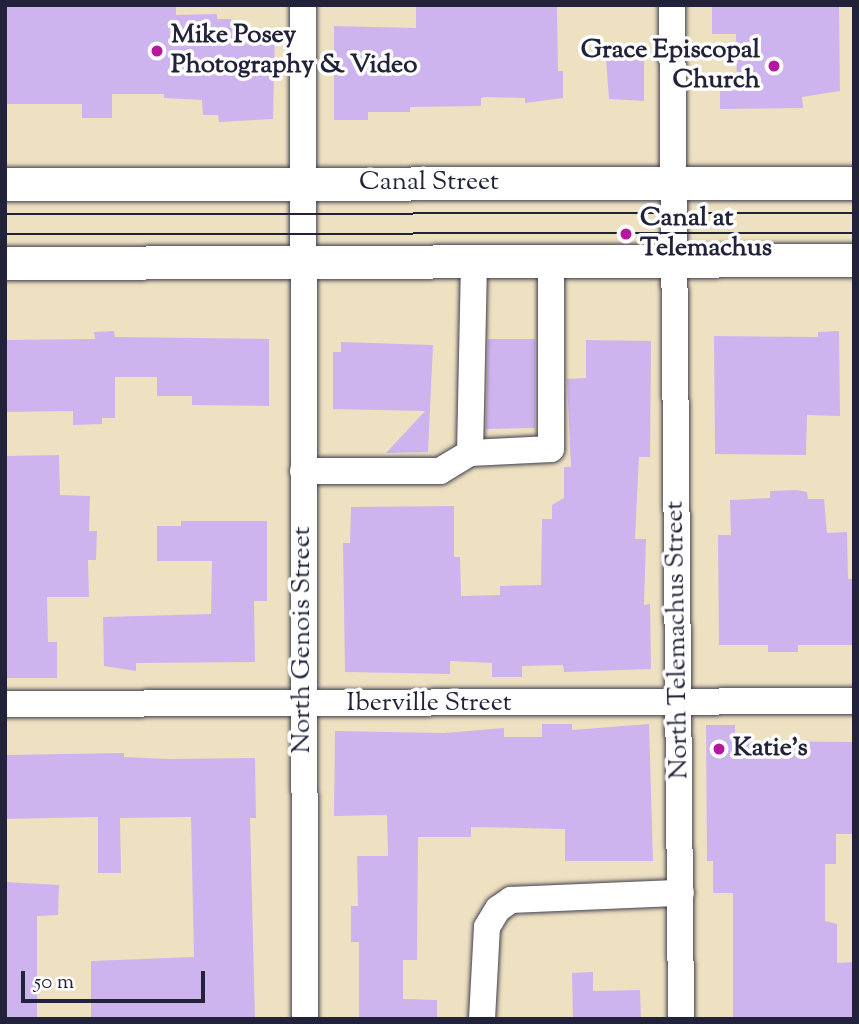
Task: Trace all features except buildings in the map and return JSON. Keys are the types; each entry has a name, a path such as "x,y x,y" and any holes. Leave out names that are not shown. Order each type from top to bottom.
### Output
{"main road":[{"name":"Canal Street","path":"5,184 854,183"},
{"path":"5,263 854,260"}],"street":[{"name":"North Genois Street","path":"303,5 302,705 305,1019"},
{"name":"North Telemachus Street","path":"672,5 681,1019"},
{"path":"470,453 474,261"},
{"path":"303,471 440,471 470,453 551,449 551,261"},
{"name":"Iberville Street","path":"5,704 854,702"},
{"path":"482,1019 487,927 498,909 511,900 681,893"}],"tram line":[{"path":"5,214 854,213"},
{"path":"5,234 854,233"}],"place":[{"name":"Mike Posey Photography & Video","path":"157,51"},
{"name":"Grace Episcopal Church","path":"774,66"},
{"name":"Canal at Telemachus","path":"626,234"},
{"name":"Katie's","path":"719,749"}]}
